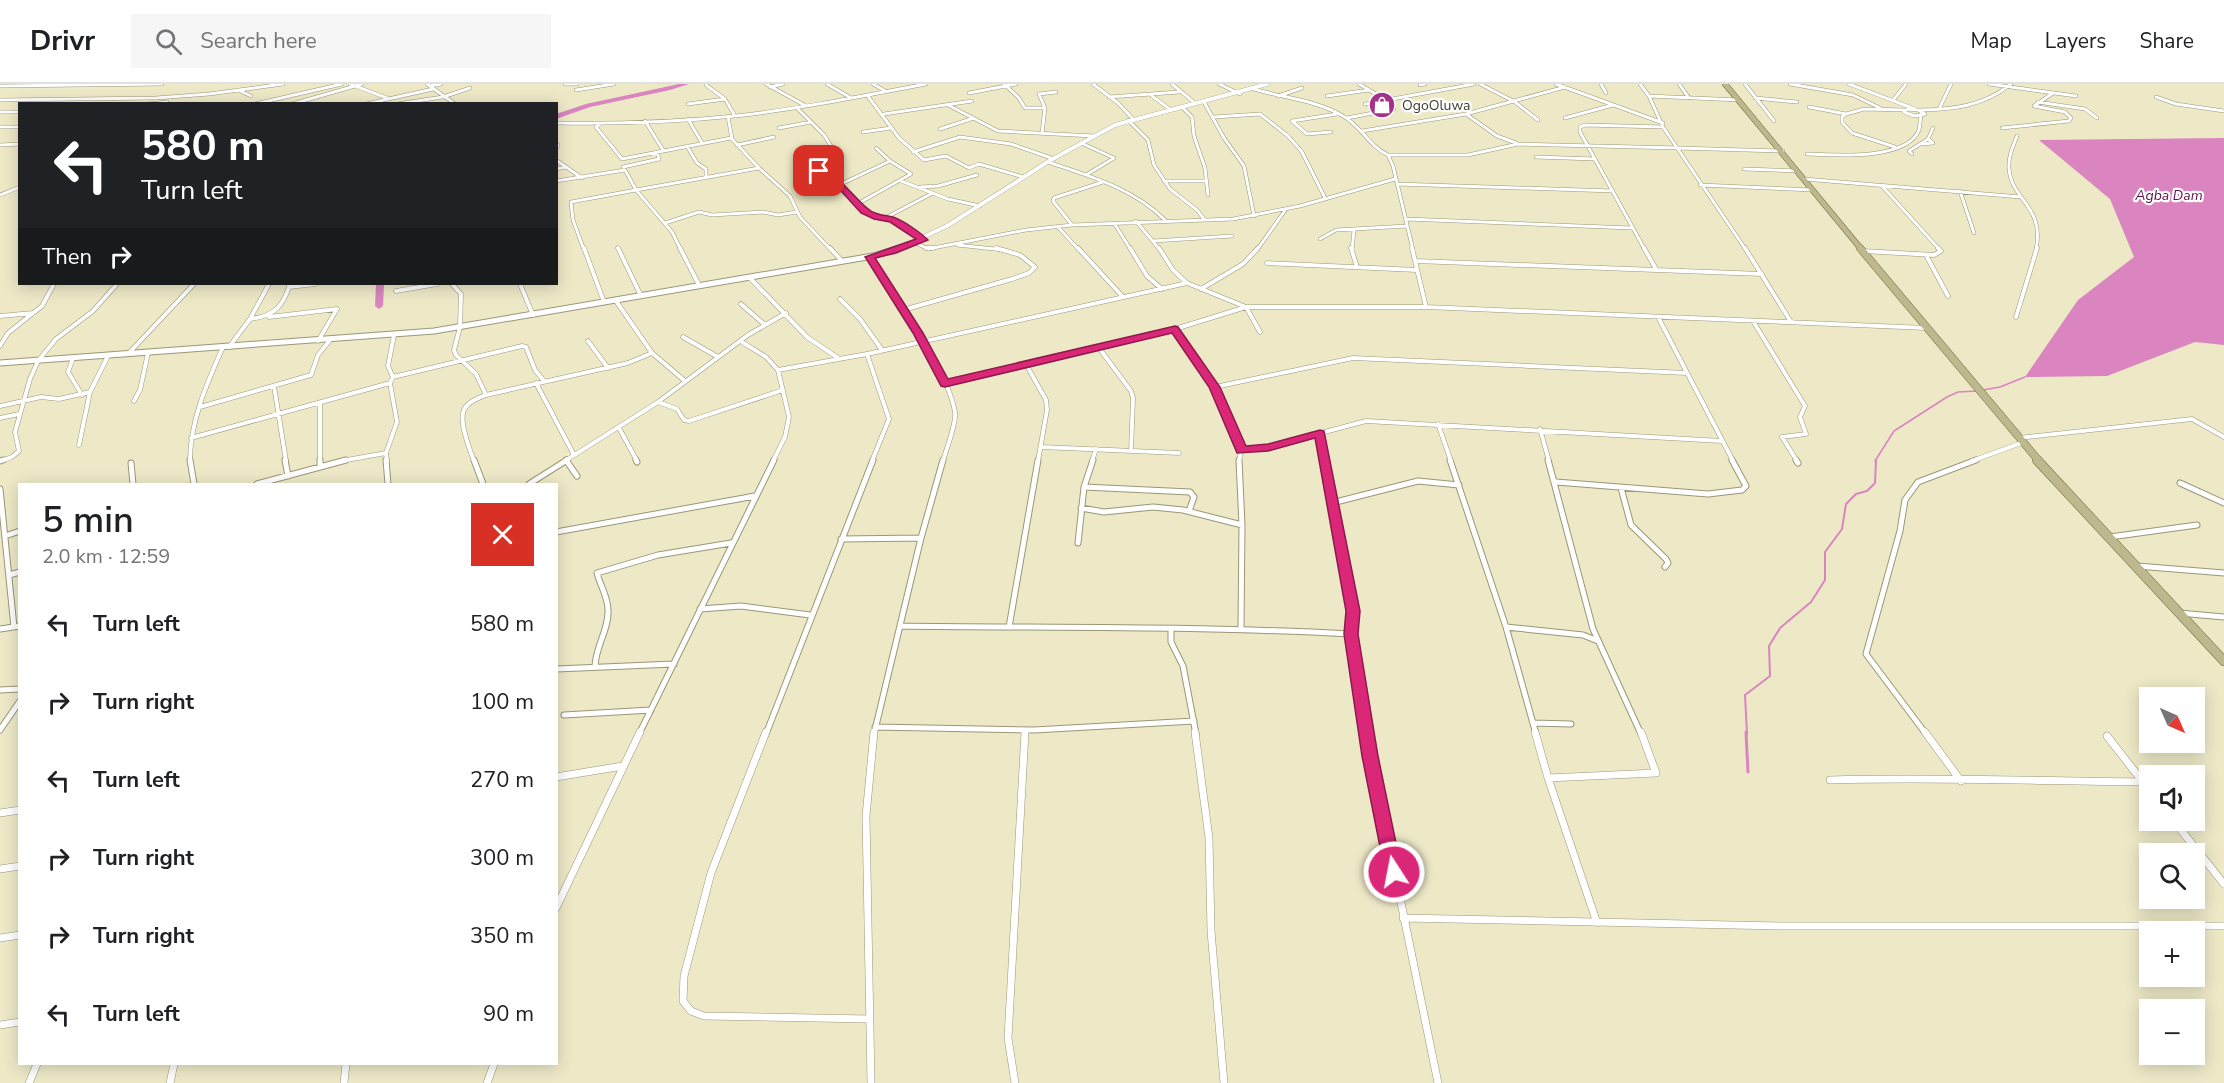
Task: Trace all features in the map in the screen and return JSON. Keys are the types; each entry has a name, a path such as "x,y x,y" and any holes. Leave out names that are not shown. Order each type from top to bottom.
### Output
{"main road":[{"path":"1725,84 2019,441 2224,661"}],"street":[{"path":"0,86 162,84"},
{"path":"0,100 164,97 283,84"},
{"path":"264,102 342,84"},
{"path":"350,84 382,98 392,98"},
{"path":"300,102 362,84"},
{"path":"375,102 441,84"},
{"path":"566,84 577,84"},
{"path":"576,90 614,84"},
{"path":"766,84 808,106"},
{"path":"770,87 783,84"},
{"path":"827,84 851,98"},
{"path":"873,84 887,92"},
{"path":"558,123 600,124 728,117 797,108 926,84"},
{"path":"969,93 1016,84"},
{"path":"1093,84 1109,97 1148,140 1154,165 1170,189 1197,210 1204,219"},
{"path":"1172,84 1196,104"},
{"path":"1219,84 1240,94"},
{"path":"0,363 318,341 460,327 869,257 924,240 1048,162 1094,136 1130,120 1240,94 1267,84"},
{"path":"1359,84 1387,101"},
{"path":"1420,85 1425,84"},
{"path":"1365,104 1474,84"},
{"path":"1480,84 1515,102 1538,120"},
{"path":"1556,84 1614,104 1663,125"},
{"path":"1600,84 1606,93"},
{"path":"1640,84 1700,185 1762,273 1791,322"},
{"path":"1679,84 1689,98"},
{"path":"1745,84 1774,121"},
{"path":"1790,84 1853,95 1880,108"},
{"path":"1849,84 1894,99 1912,115 1923,115 1939,109 1982,101 2010,85"},
{"path":"1894,99 1906,84"},
{"path":"1939,109 1951,84"},
{"path":"1989,84 2047,89 2053,93 2076,96"},
{"path":"706,85 725,99 735,116"},
{"path":"1005,85 1019,98 1024,108 1046,108"},
{"path":"430,86 452,102"},
{"path":"1362,131 1466,114 1565,87"},
{"path":"411,102 443,97 470,88"},
{"path":"1276,96 1302,88"},
{"path":"1254,89 1339,113 1362,131 1376,149 1388,155 1468,155 1518,144 1783,152"},
{"path":"238,90 251,96"},
{"path":"1327,96 1369,90"},
{"path":"1042,133 1046,108 1039,94 1056,92"},
{"path":"1109,97 1152,96 1179,92"},
{"path":"2002,128 2070,119 2065,112 2034,106 2053,93"},
{"path":"867,95 884,114 901,143 925,161 946,156 969,168 979,164 1023,177"},
{"path":"1152,96 1171,110"},
{"path":"1649,96 1739,100"},
{"path":"2156,97 2176,104 2224,111"},
{"path":"1755,98 1797,102"},
{"path":"688,104 725,99"},
{"path":"884,114 972,101"},
{"path":"1204,102 1227,144 1238,155 1245,168 1254,216"},
{"path":"2038,102 2085,109 2097,118"},
{"path":"1565,118 1614,104"},
{"path":"948,105 998,130 1094,136"},
{"path":"1182,107 1192,117 1194,136 1205,168 1208,195"},
{"path":"1809,107 1846,114"},
{"path":"797,108 825,135 831,146 817,151 823,154 808,161 839,185 871,215 885,218 924,240"},
{"path":"1895,147 1852,133 1842,123 1842,117 1855,110 1880,108 1916,110 1923,115"},
{"path":"1347,118 1394,109"},
{"path":"1,112 18,112"},
{"path":"1331,132 1307,134 1292,121 1339,113"},
{"path":"1214,117 1260,114 1287,136 1302,152 1315,183 1325,198"},
{"path":"1466,114 1497,136 1518,144"},
{"path":"1807,154 1863,154 1895,147 1912,139 1919,131 1923,115"},
{"path":"728,117 731,138 790,196 797,212 842,261"},
{"path":"940,129 974,118"},
{"path":"688,119 702,143"},
{"path":"645,121 663,150"},
{"path":"779,128 811,122"},
{"path":"600,124 596,127 622,159 624,168 636,190 672,232 699,285"},
{"path":"1656,269 1631,228 1580,132 1580,127 1585,125 1663,125"},
{"path":"0,127 18,127"},
{"path":"863,132 891,128"},
{"path":"1912,154 1909,151 1925,141 1933,128"},
{"path":"914,152 960,136 1003,142 1054,159"},
{"path":"2016,317 2023,301 2039,232 2032,211 2021,197 2006,169 2010,150 2017,136"},
{"path":"737,144 774,137"},
{"path":"622,159 731,138"},
{"path":"1912,139 1925,141"},
{"path":"1082,143 1114,158 1086,175"},
{"path":"0,145 18,144"},
{"path":"687,146 697,163 705,169 706,178"},
{"path":"859,203 911,174 890,161 876,148"},
{"path":"558,181 582,178 659,159 657,152"},
{"path":"1388,155 1406,219 1426,307"},
{"path":"1536,158 1595,159"},
{"path":"558,161 582,178"},
{"path":"839,185 890,161"},
{"path":"1048,162 1103,182 1153,207 1165,220"},
{"path":"822,174 843,163"},
{"path":"558,169 566,167"},
{"path":"604,302 597,275 571,219 569,205 571,202 759,168"},
{"path":"1744,169 1797,171"},
{"path":"919,188 938,186 977,175"},
{"path":"1804,180 2021,197"},
{"path":"901,181 980,206"},
{"path":"1164,181 1206,181"},
{"path":"1072,225 1053,201 1054,198 1103,182"},
{"path":"916,243 928,249 1072,225 1233,219 1286,210 1325,198 1396,182 1613,191"},
{"path":"1700,185 1813,190"},
{"path":"1863,251 1926,255 1939,254 1941,251 1882,186"},
{"path":"0,195 18,188"},
{"path":"1960,191 1974,232"},
{"path":"885,218 933,193"},
{"path":"1201,289 1243,264 1286,210"},
{"path":"665,223 699,212 712,215 763,212 778,215 797,212"},
{"path":"1406,219 1631,228"},
{"path":"1136,221 1173,270 1187,283 1246,307 1260,332"},
{"path":"1114,222 1146,276 1162,289"},
{"path":"1320,239 1336,230 1407,226"},
{"path":"1058,227 1123,297"},
{"path":"1395,228 1409,232"},
{"path":"1354,230 1351,247 1357,267"},
{"path":"1153,241 1232,236"},
{"path":"903,310 1003,282 1029,273 1035,267 1025,257 1008,251 950,244"},
{"path":"618,248 641,296"},
{"path":"1926,255 1948,296"},
{"path":"869,257 922,341 945,383 956,414 956,421 946,446 921,538 875,728 866,816 871,1083"},
{"path":"1416,261 1762,273"},
{"path":"1267,263 1416,270"},
{"path":"749,277 807,337 838,358"},
{"path":"778,370 867,354 1187,283"},
{"path":"0,346 9,333 45,303 47,293 53,285"},
{"path":"0,461 12,457 19,451 15,440 19,414 38,361 56,339 93,311 116,285"},
{"path":"128,354 193,285"},
{"path":"194,483 189,450 200,407 226,347 250,319 269,285"},
{"path":"269,317 280,308 290,285"},
{"path":"396,291 431,285"},
{"path":"453,285 460,294 460,327 454,350 456,356 476,374 486,395"},
{"path":"520,285 533,315"},
{"path":"840,299 864,324 882,350"},
{"path":"616,300 652,353 685,381"},
{"path":"741,304 765,325"},
{"path":"945,383 978,374 1028,366 1175,329 1246,307 1426,307 1926,328"},
{"path":"250,319 337,309 318,341"},
{"path":"0,316 34,313"},
{"path":"531,483 619,428 718,357 786,313"},
{"path":"1556,482 1708,494 1742,490 1746,486 1658,317"},
{"path":"1753,321 1805,406 1800,417 1806,434 1782,437 1798,463"},
{"path":"1175,329 1215,387 1241,451 1239,455 1242,525 1241,628"},
{"path":"393,377 388,366 394,335"},
{"path":"683,337 718,357"},
{"path":"200,407 311,375 318,356 330,340"},
{"path":"588,341 608,368"},
{"path":"558,904 785,437 789,417 778,370 759,351 742,342"},
{"path":"388,483 386,453 397,422 390,383 393,377 524,346 535,370 544,381"},
{"path":"1099,348 1131,391 1133,398 1131,451"},
{"path":"134,401 143,386 142,373 148,353"},
{"path":"483,483 469,451 463,413 466,407 486,395 608,368 652,353"},
{"path":"867,354 889,419 810,615 711,873 684,976 683,1000 691,1011 704,1016 869,1019"},
{"path":"79,445 90,392 108,356"},
{"path":"73,358 68,372 82,394"},
{"path":"1215,387 1353,358 1687,373"},
{"path":"1009,627 1047,410 1046,400 1028,366"},
{"path":"191,438 279,416 390,383"},
{"path":"536,383 543,400 574,454"},
{"path":"274,386 288,476"},
{"path":"658,402 677,409 684,420 689,421 783,390"},
{"path":"0,405 41,397 59,399 90,392"},
{"path":"320,404 320,467"},
{"path":"0,418 19,414"},
{"path":"1961,781 1866,654 1871,627 1900,531 1905,500 1918,482 2019,441 2192,419 2224,437"},
{"path":"1241,451 1268,447 1366,421 1722,441"},
{"path":"1438,424 1506,627 1548,778 1597,922"},
{"path":"619,428 637,462"},
{"path":"1540,429 1556,482 1593,629 1636,719 1656,773 1548,778"},
{"path":"1320,434 1353,611 1351,634 1370,756 1438,1083"},
{"path":"1041,447 1179,453"},
{"path":"1078,543 1084,487 1096,449"},
{"path":"260,483 357,457 386,453"},
{"path":"566,460 577,476"},
{"path":"131,464 133,483"},
{"path":"1332,503 1418,480 1459,485"},
{"path":"2180,483 2224,503"},
{"path":"1084,487 1190,492 1194,497 1189,511"},
{"path":"1621,488 1631,525 1666,559 1668,563 1665,567"},
{"path":"0,489 8,574 17,626 0,629"},
{"path":"558,532 755,496"},
{"path":"1081,508 1104,512 1153,507 1189,511 1242,525"},
{"path":"2108,537 2196,525"},
{"path":"5,536 18,532"},
{"path":"841,539 921,538"},
{"path":"596,667 595,654 608,617 606,600 597,573 657,555 685,553 732,543"},
{"path":"2136,566 2224,573"},
{"path":"0,576 18,572"},
{"path":"707,596 711,606"},
{"path":"700,609 711,606 743,606 810,615"},
{"path":"2178,612 2224,617"},
{"path":"900,626 1171,630 1241,628 1351,634"},
{"path":"1506,627 1583,635 1598,641"},
{"path":"1583,635 1593,629"},
{"path":"1171,630 1171,642 1183,666 1194,721 1209,838 1211,931 1224,1083"},
{"path":"558,669 674,664"},
{"path":"0,690 18,689"},
{"path":"0,730 18,704"},
{"path":"564,715 651,710"},
{"path":"875,728 1025,730 1112,728 1194,721"},
{"path":"1533,723 1571,724"},
{"path":"1015,1083 1008,1038 1025,730"},
{"path":"2107,736 2139,778"},
{"path":"558,777 623,766"},
{"path":"1830,780 1902,778 1961,781 2139,782"},
{"path":"0,813 18,810"},
{"path":"2182,831 2224,884"},
{"path":"0,869 18,866"},
{"path":"1403,918 1782,927 2224,926"},
{"path":"0,938 18,935"},
{"path":"0,1025 18,1022"},
{"path":"29,1083 37,1065"},
{"path":"170,1083 174,1065"},
{"path":"344,1083 346,1065"},
{"path":"487,1083 494,1065"}],"water":[{"name":"Agba Dam","path":"2224,138 2224,345 2195,342 2107,376 2025,377 2078,300 2134,257 2110,199 2039,140"}],"waterway":[{"path":"558,116 588,106 686,84"},
{"path":"379,306 380,285"},
{"path":"1983,390 2000,387 2025,377"},
{"path":"1875,461 1894,431 1947,397 1958,392 1977,391"},
{"path":"1747,734 1745,695 1770,676 1769,646 1780,628 1811,602 1825,580 1825,552 1842,529 1846,504 1856,494 1867,491 1875,483 1876,460"},
{"path":"1746,732 1748,772"}],"place":[{"name":"OgoOluwa","path":"1382,105"}],"route":[{"path":"819,171 846,190 864,211 892,220 924,240 869,257 918,333 945,383 978,374 1015,369 1175,329 1220,396 1226,417 1241,451 1320,434 1353,611 1351,634 1370,756 1394,872"}]}
